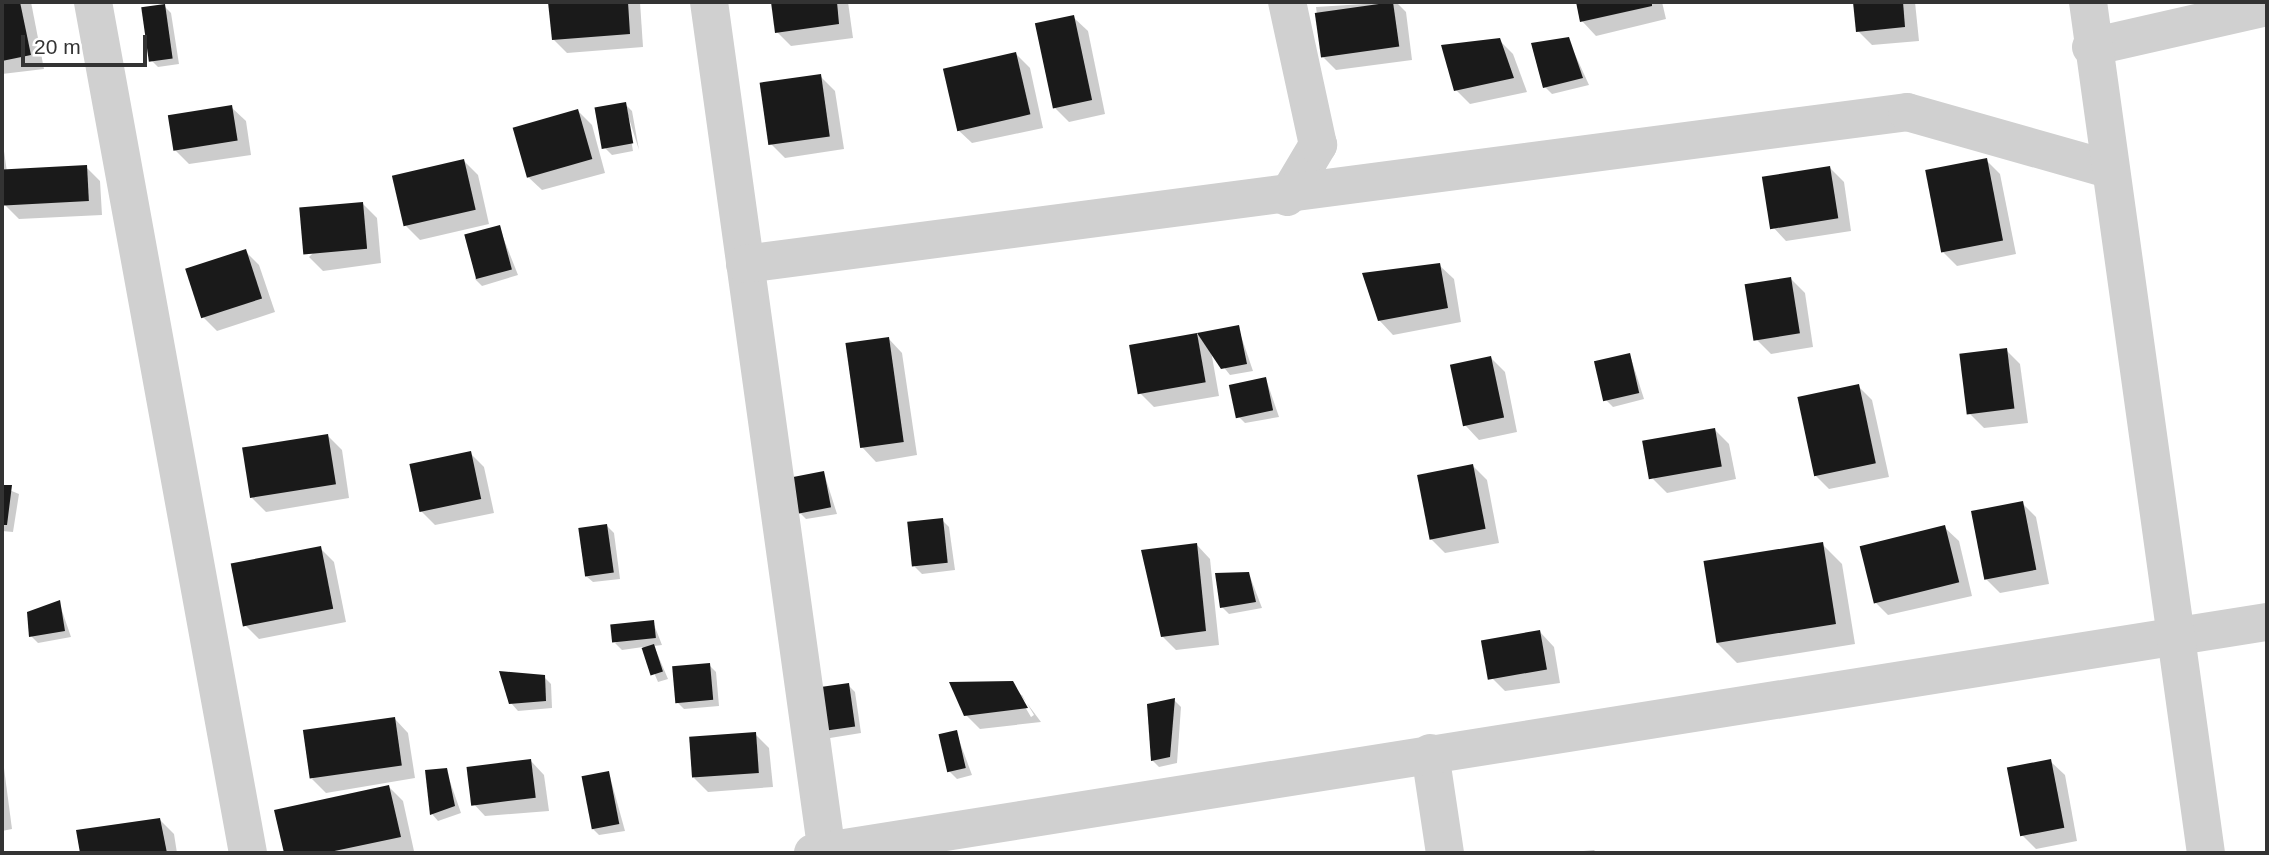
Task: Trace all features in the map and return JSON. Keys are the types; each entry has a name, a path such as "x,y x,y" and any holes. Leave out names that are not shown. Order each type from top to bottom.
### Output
{"street":[{"path":"93,2 248,853"},
{"path":"709,2 822,853 2177,632 2267,622"},
{"path":"1286,197 1318,145 1287,2"},
{"path":"2088,2 2091,47 2177,632 2206,853"},
{"path":"2091,47 2267,7"},
{"path":"745,264 1286,197 1906,112 2109,169"},
{"path":"1430,753 1445,853"}],"building":[{"path":"2,2 20,2 31,55 2,61"},
{"path":"548,2 628,2 630,34 552,40"},
{"path":"771,2 837,2 839,24 775,33"},
{"path":"1393,2 1399,47 1321,58 1315,13"},
{"path":"1576,2 1652,2 1652,6 1580,22"},
{"path":"1853,2 1903,2 1905,27 1856,32"},
{"path":"165,4 173,58 149,62 141,7"},
{"path":"1074,15 1092,100 1053,108 1035,23"},
{"path":"1569,37 1583,78 1543,88 1531,43"},
{"path":"1500,38 1514,78 1454,91 1441,45"},
{"path":"1016,52 1030,114 957,131 943,69"},
{"path":"821,74 830,136 768,145 760,83"},
{"path":"626,102 633,143 602,149 594,108"},
{"path":"232,105 238,141 173,151 168,115"},
{"path":"578,109 592,159 527,178 513,128"},
{"path":"1987,158 2003,240 1941,252 1925,170"},
{"path":"464,159 476,210 404,226 392,176"},
{"path":"87,165 89,201 4,205 2,169"},
{"path":"1830,166 1838,218 1770,229 1762,177"},
{"path":"363,202 367,249 303,254 299,208"},
{"path":"500,225 512,269 476,279 464,235"},
{"path":"246,249 262,298 201,318 185,269"},
{"path":"1440,263 1448,308 1378,321 1362,273"},
{"path":"1791,277 1800,333 1753,341 1745,284"},
{"path":"1239,325 1247,364 1221,369 1197,333"},
{"path":"1197,333 1206,382 1138,394 1129,345"},
{"path":"889,337 904,442 860,448 845,343"},
{"path":"2007,348 2014,409 1967,414 1959,354"},
{"path":"1630,353 1639,393 1603,401 1594,361"},
{"path":"1491,356 1504,418 1463,426 1450,365"},
{"path":"1266,377 1273,410 1236,418 1229,385"},
{"path":"1859,384 1876,463 1814,476 1797,397"},
{"path":"1715,428 1722,466 1649,479 1642,441"},
{"path":"328,434 336,484 250,498 242,448"},
{"path":"471,451 481,499 420,512 409,464"},
{"path":"1473,464 1486,529 1430,540 1417,475"},
{"path":"824,471 831,507 798,514 791,477"},
{"path":"2,485 12,485 7,525 2,525"},
{"path":"2023,501 2036,570 1984,580 1971,511"},
{"path":"943,518 948,563 912,567 907,522"},
{"path":"607,524 614,573 585,577 578,528"},
{"path":"1945,525 1959,582 1874,604 1860,546"},
{"path":"1823,542 1836,624 1716,643 1703,561"},
{"path":"1197,543 1206,631 1161,637 1141,550"},
{"path":"321,546 333,609 243,626 231,564"},
{"path":"1249,572 1256,602 1220,608 1215,573"},
{"path":"60,600 65,631 29,637 27,612"},
{"path":"654,620 656,638 612,643 610,625"},
{"path":"1540,630 1547,669 1488,680 1481,640"},
{"path":"654,644 663,672 651,676 642,648"},
{"path":"710,663 713,700 675,703 672,666"},
{"path":"499,671 545,675 546,701 509,704"},
{"path":"1013,681 1028,708 964,716 949,682"},
{"path":"849,683 855,727 821,731 815,688"},
{"path":"1175,698 1170,757 1151,761 1147,704"},
{"path":"395,717 402,766 310,778 303,730"},
{"path":"957,730 966,768 947,772 938,734"},
{"path":"756,732 759,773 692,778 689,737"},
{"path":"531,759 536,798 471,806 466,767"},
{"path":"2051,759 2064,828 2020,836 2007,768"},
{"path":"447,768 455,806 430,815 425,770"},
{"path":"609,771 619,824 592,829 582,776"},
{"path":"389,785 401,837 325,853 284,853 274,810"},
{"path":"160,818 167,853 80,853 76,830"}]}
